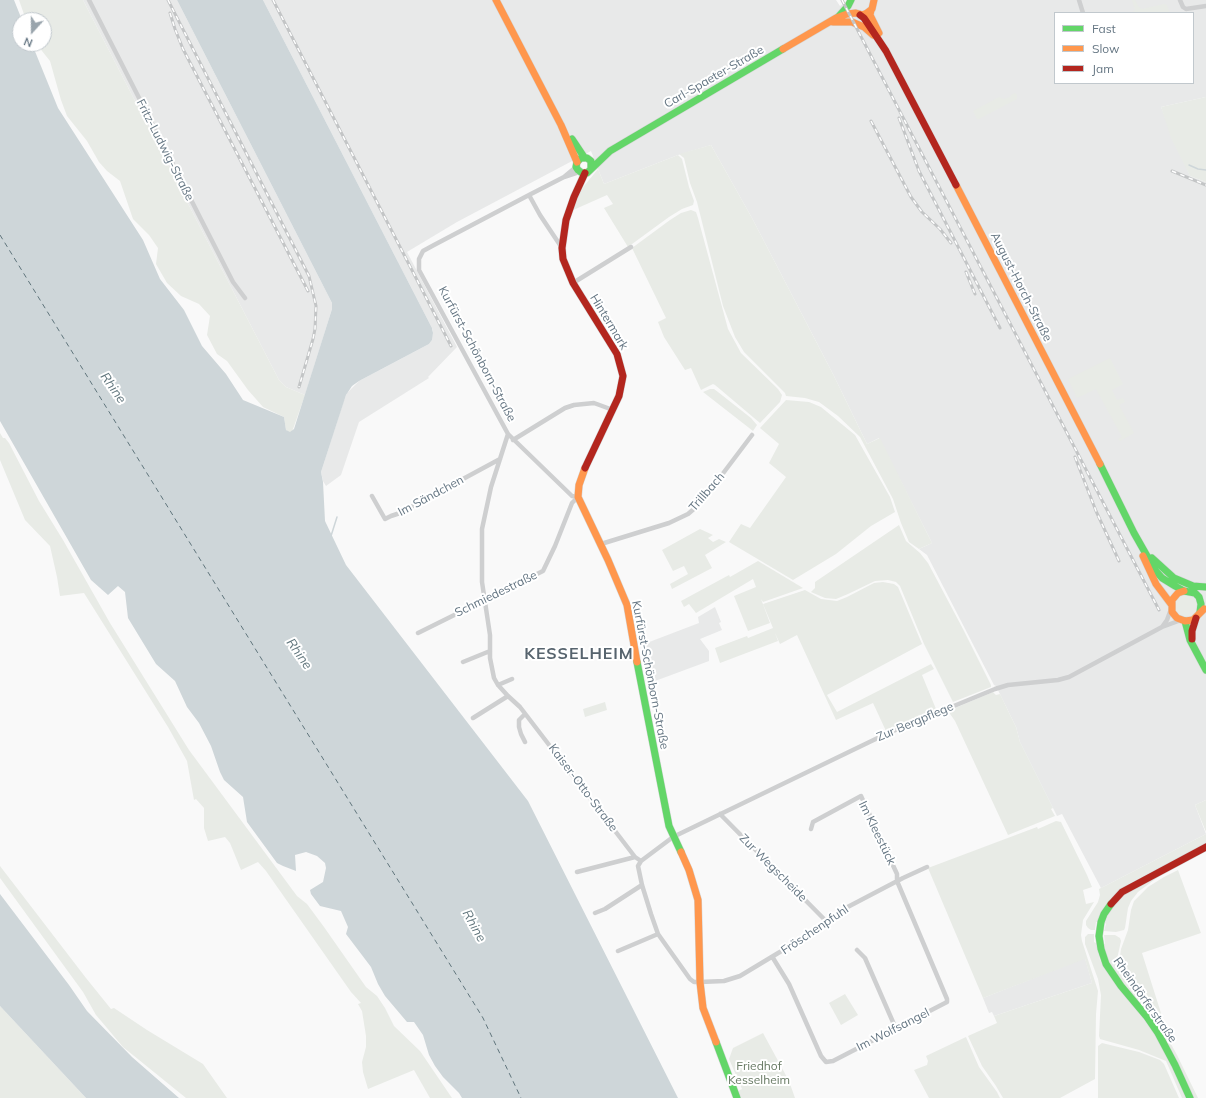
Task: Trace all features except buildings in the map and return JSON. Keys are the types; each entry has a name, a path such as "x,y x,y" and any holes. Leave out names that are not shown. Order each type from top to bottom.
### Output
{"main road":[{"path":"496,0 561,125 579,168"},
{"name":"Carl-Spaeter-Straße","path":"851,1 852,8 858,14"},
{"name":"Carl-Spaeter-Straße","path":"610,151 587,158 581,158 579,168 589,171 610,151 829,23 836,18 851,1"},
{"path":"871,10 873,1"},
{"name":"Carl-Spaeter-Straße","path":"836,18 847,14 865,14 871,10"},
{"name":"August-Horch-Straße","path":"871,10 870,15 880,34 886,51 1076,417 1134,533 1156,584 1171,606 1174,616 1183,621"},
{"name":"August-Horch-Straße","path":"858,14 864,18 886,51"},
{"name":"Carl-Spaeter-Straße","path":"829,23 846,21 859,25"},
{"name":"August-Horch-Straße","path":"859,25 876,37"},
{"path":"561,125 592,163 591,168"},
{"name":"Hintermark","path":"578,497 579,484 587,462 613,410 622,386 623,376 617,354 573,283 566,267 562,248 566,220 574,196 584,177 579,168"},
{"name":"Kurfürst-Schönborn-Straße","path":"578,497 601,544 627,605 641,688 668,826 689,870 698,900 700,982 703,1008 707,1022 737,1098"},
{"name":"August-Horch-Straße","path":"1134,533 1155,570 1162,578 1184,591 1189,591 1202,597 1201,612"},
{"path":"1145,551 1160,567 1174,578 1193,586 1206,587"},
{"path":"1171,606 1175,596 1184,591"},
{"path":"1201,612 1189,621 1183,621 1206,670"},
{"path":"1193,645 1192,631 1201,612"},
{"name":"Rheindörferstraße","path":"1190,1098 1158,1032 1111,972 1102,955 1100,943 1101,922 1109,906 1122,892 1206,847"}],"street":[{"name":"Fritz-Ludwig-Straße","path":"88,0 233,282 245,298"},
{"path":"1079,0 1083,12"},
{"path":"1180,0 1183,7 1186,9 1206,6"},
{"name":"Carl-Spaeter-Straße","path":"419,259 423,251 579,168"},
{"name":"Hintermark","path":"529,195 540,215 562,248"},
{"path":"573,283 631,247"},
{"name":"Kurfürst-Schönborn-Straße","path":"419,259 419,270 508,434 572,496 578,497"},
{"path":"513,440 565,408 574,405 594,404 613,410"},
{"name":"Kaiser-Otto-Straße","path":"508,434 486,506 482,529 482,574 484,599 490,635 490,651 494,678 498,685 520,707 635,857 641,861"},
{"name":"Trillbach","path":"601,544 669,523 688,514 715,484 752,435"},
{"name":"Im Sändchen","path":"372,496 385,519 400,513 500,458"},
{"name":"Schmiedestraße","path":"418,633 543,571 555,546 572,503 578,497"},
{"path":"1162,627 1167,620 1171,606"},
{"name":"Zur Bergpflege","path":"641,861 673,837 886,734 995,689 1008,685 1058,680 1069,676 1162,627 1183,621"},
{"path":"463,662 490,651"},
{"path":"498,685 512,679"},
{"path":"473,718 508,696"},
{"path":"525,714 519,720 521,734 525,742"},
{"name":"Im Kleestück","path":"811,829 812,822 861,796 897,874 898,881"},
{"name":"Zur Wegscheide","path":"720,814 827,922"},
{"path":"577,872 635,857"},
{"path":"641,861 638,866 642,885 650,914 658,934 690,979 694,982 700,982"},
{"name":"Fröschenpfuhl","path":"700,982 731,980 740,976 773,958 818,930 840,911 927,868"},
{"name":"Im Wolfsangel","path":"773,958 789,984 821,1056 826,1062 833,1061 945,1004 947,999 898,881"},
{"path":"595,913 605,909 642,885"},
{"path":"618,951 658,934"},
{"path":"857,950 865,958 896,1029"}],"shaded area":[{"path":"83,0 177,0 332,303 332,309 305,395 286,387 279,380"},
{"path":"263,0 836,0 840,6 849,0 1206,0 1206,97 1161,107 1190,176 1206,182 1206,800 1195,805 1206,834 1101,888 1062,814 1057,816 1020,742 1016,727 996,686 994,685 927,555 919,549 932,543 879,438 867,444 834,376 752,218 711,145 678,155 604,184 591,151 457,222 407,252 457,347 428,377 429,378 359,422 341,475 326,486 321,472 347,393 359,381 429,344 432,340 433,330"},
{"path":"715,607 721,622 719,623 722,630 700,639 709,651 709,661 647,684 645,678 648,677 644,644 699,623 698,617"},
{"path":"1085,958 1092,983 994,1016 992,1012 989,1013 983,998"}],"green space":[{"path":"19,0 83,0 279,380 286,387 305,395 292,432 288,432 286,430 284,417 263,407 248,390 227,361 217,354 207,335 210,316 199,304 181,296 167,283 156,264 158,248 149,235 133,219 120,181 107,171 99,162 87,141 67,116 50,61 43,52 52,52 52,12 23,12"},
{"path":"1132,0 1135,0 1142,9 1164,4 1167,5 1170,12 1132,12 1135,10"},
{"path":"1015,93 1017,95 1017,99 977,119 973,111 999,97 1004,99"},
{"path":"1206,97 1206,182 1190,176 1171,138 1161,107"},
{"path":"711,145 752,218 834,376 867,444 880,438 932,543 919,549 909,542 893,499 860,437 838,416 819,402 805,398 786,396 785,393 744,352 735,337 723,306 697,202 690,183 684,158 679,154"},
{"path":"678,155 682,159 694,201 693,205 682,209 669,217 628,247 604,208 613,204 607,195 571,211 584,186 598,169 604,184"},
{"path":"691,210 696,212 698,218 728,329 741,353 778,389 782,395 780,402 760,423 715,385 713,384 701,390 691,368 685,370 664,337 658,322 666,318 632,248 670,220 681,213"},
{"path":"1110,358 1123,384 1112,390 1117,400 1123,398 1125,402 1119,405 1134,433 1120,441 1118,439 1122,437 1096,389 1077,398 1068,379"},
{"path":"714,389 751,418 757,425 753,431 703,392"},
{"path":"786,400 809,402 821,407 855,435 890,497 895,512 871,526 836,554 793,580 729,542 741,524 750,528 786,477 769,463 779,444 760,428"},
{"path":"0,433 9,443 39,501 110,623 189,750 297,896 307,904 366,987 377,996 394,1026 420,1051 452,1098 430,1098 414,1070 368,1089 362,1062 366,1047 366,1036 362,1011 358,1004 361,1003 351,992 266,871 258,862 241,870 230,843 225,837 208,841 204,828 204,808 196,799 194,800 187,761 168,727 84,593 60,596 50,546 25,520 0,460"},
{"path":"899,525 906,541 920,553 928,563 963,629 991,687 953,702 924,644 900,586 896,582 888,580 875,581 836,599 825,598 811,592 815,588 815,582"},
{"path":"700,529 713,535 708,538 713,542 719,539 726,542 705,555 712,568 672,589 670,584 688,574 684,566 673,571 662,550"},
{"path":"758,561 803,588 763,602 761,599 770,623 748,631 734,596 756,587 753,579 696,613 689,604 684,607 681,601 729,575 730,577"},
{"path":"883,582 894,584 898,587 922,644 827,695 837,712 931,664 934,669 922,675 936,709 886,731 873,703 836,720 797,635 780,644 775,633 778,641 720,663 715,648 747,636 748,638 773,628 763,604 805,590 821,599 837,601 874,583"},
{"path":"1186,595 1194,598 1197,606 1194,614 1186,617 1178,614 1175,606 1178,598"},
{"path":"993,692 996,695 1000,694 1016,727 1020,742 1053,808 1051,809 1055,816 1008,835 955,721 948,711"},
{"path":"605,702 607,710 585,717 583,709"},
{"path":"1206,800 1206,832 1195,805"},
{"path":"1056,821 1061,822 1092,887 1083,890 1086,904 1094,902 1083,920 1081,935 1098,991 1096,1014 1095,1079 1060,1098 1003,1098 982,1066 968,1036 997,1023 994,1016 1092,983 1085,959 983,998 928,868 1037,827 1038,829"},
{"path":"1206,834 1206,844 1130,883 1111,898 1102,911 1098,922 1096,922 1095,930 1088,928 1086,921 1098,902 1100,895 1099,889"},
{"path":"0,866 111,1009 114,1008 203,1064 227,1098 186,1098 123,1047 96,1015 83,992 0,878"},
{"path":"1178,870 1201,933 1142,953 1166,1029 1150,1003 1122,965 1120,956 1128,930 1134,901 1148,887"},
{"path":"1162,874 1138,892 1131,901 1128,908 1124,930 1116,932 1104,931 1109,911 1122,896"},
{"path":"1088,934 1094,934 1094,942 1096,943 1100,960 1107,972 1152,1030 1166,1054 1186,1098 1182,1098 1166,1061 1139,1050 1100,1039 1101,995 1098,979 1085,944 1085,937"},
{"path":"1104,935 1115,935 1120,938 1121,941 1117,959 1119,964 1159,1022 1198,1098 1193,1098 1129,990 1111,967 1103,944 1105,944"},
{"path":"845,994 858,1015 841,1025 829,1003"},
{"path":"0,1006 86,1098 0,1098"},
{"name":"Friedhof Kesselheim","path":"763,1033 789,1081 795,1098 741,1098 738,1091 742,1089 729,1059 733,1048"},
{"path":"966,1037 979,1067 1000,1098 929,1098 914,1070 927,1065 928,1061 926,1056"},
{"path":"1102,1043 1139,1052 1160,1060 1164,1064 1179,1098 1098,1098 1098,1046"}],"water":[{"name":"Rhine","path":"0,0 14,0 19,12 12,12 12,52 35,52 58,108 143,240 160,279 184,310 202,346 226,374 243,400 284,417 286,430 290,432 294,429 332,309 332,303 177,0 263,0 432,328 433,333 432,340 429,344 359,381 352,386 346,395 321,472 325,521 346,565 528,801 678,1098 462,1098 435,1066 429,1055 423,1035 414,1022 407,1022 385,996 371,967 346,934 348,927 341,911 320,906 311,894 310,890 323,882 326,868 325,863 317,856 306,852 295,855 296,871 277,863 247,822 243,797 224,780 211,746 199,723 187,707 175,681 156,664 128,618 125,592 118,586 108,595 91,580 0,421"},
{"path":"0,894 87,1011 132,1057 179,1098 86,1098 0,1006"}],"waterway":[{"path":"1189,165 1198,169 1206,170"},
{"path":"331,536 337,517"}],"ferry route":[{"path":"0,235 483,1018 521,1098"}],"railway":[{"path":"168,0 309,276 316,306 315,329 299,387"},
{"path":"273,0 451,346"},
{"path":"842,0 1159,610"},
{"path":"170,13 183,49 308,291"},
{"path":"899,118 919,171 1000,328"},
{"path":"871,121 911,197 922,212 940,229 951,243"},
{"path":"1172,171 1206,185"},
{"path":"966,272 975,294"},
{"path":"1075,457 1096,511 1119,561"}],"traffic: fast":[{"path":"838,17 848,6 851,0"},
{"path":"591,168 591,161 587,158 581,158 577,162 576,167 578,170 582,173 587,173 610,151 783,49"},
{"path":"572,139 584,157"},
{"path":"1100,464 1134,533 1155,570 1162,578 1175,586 1184,591 1195,593 1199,597 1201,604 1200,612"},
{"path":"1152,558 1174,578 1193,586 1206,587"},
{"path":"1185,621 1190,640 1206,670"},
{"path":"637,662 669,826 681,852"},
{"path":"1111,904 1104,914 1099,936 1101,949 1106,964 1121,986 1147,1017 1158,1033 1190,1098"},
{"path":"716,1042 737,1098"}],"traffic: slow":[{"path":"496,0 561,125 577,162"},
{"path":"783,49 836,18 847,14 856,13 863,15 867,13 872,9 874,0"},
{"path":"871,10 870,15 879,33"},
{"path":"833,22 852,22 864,27 873,35"},
{"path":"956,185 1100,464"},
{"path":"585,468 579,485 578,497 608,560 627,605 637,662"},
{"path":"1143,556 1156,584 1171,604"},
{"path":"1184,591 1178,593 1172,600 1172,612 1177,618 1185,621 1193,620 1204,609"},
{"path":"681,852 689,870 698,900 700,982 703,1008 716,1042"}],"traffic: jam":[{"path":"860,15 864,18 886,51 956,185"},
{"path":"585,173 574,197 566,220 562,248 563,259 573,283 617,354 623,376 619,396 585,468"},
{"path":"1192,639 1192,631 1196,618"},
{"path":"1111,904 1122,892 1206,847"}],"district":[{"name":"KESSELHEIM","path":"579,654"}]}
